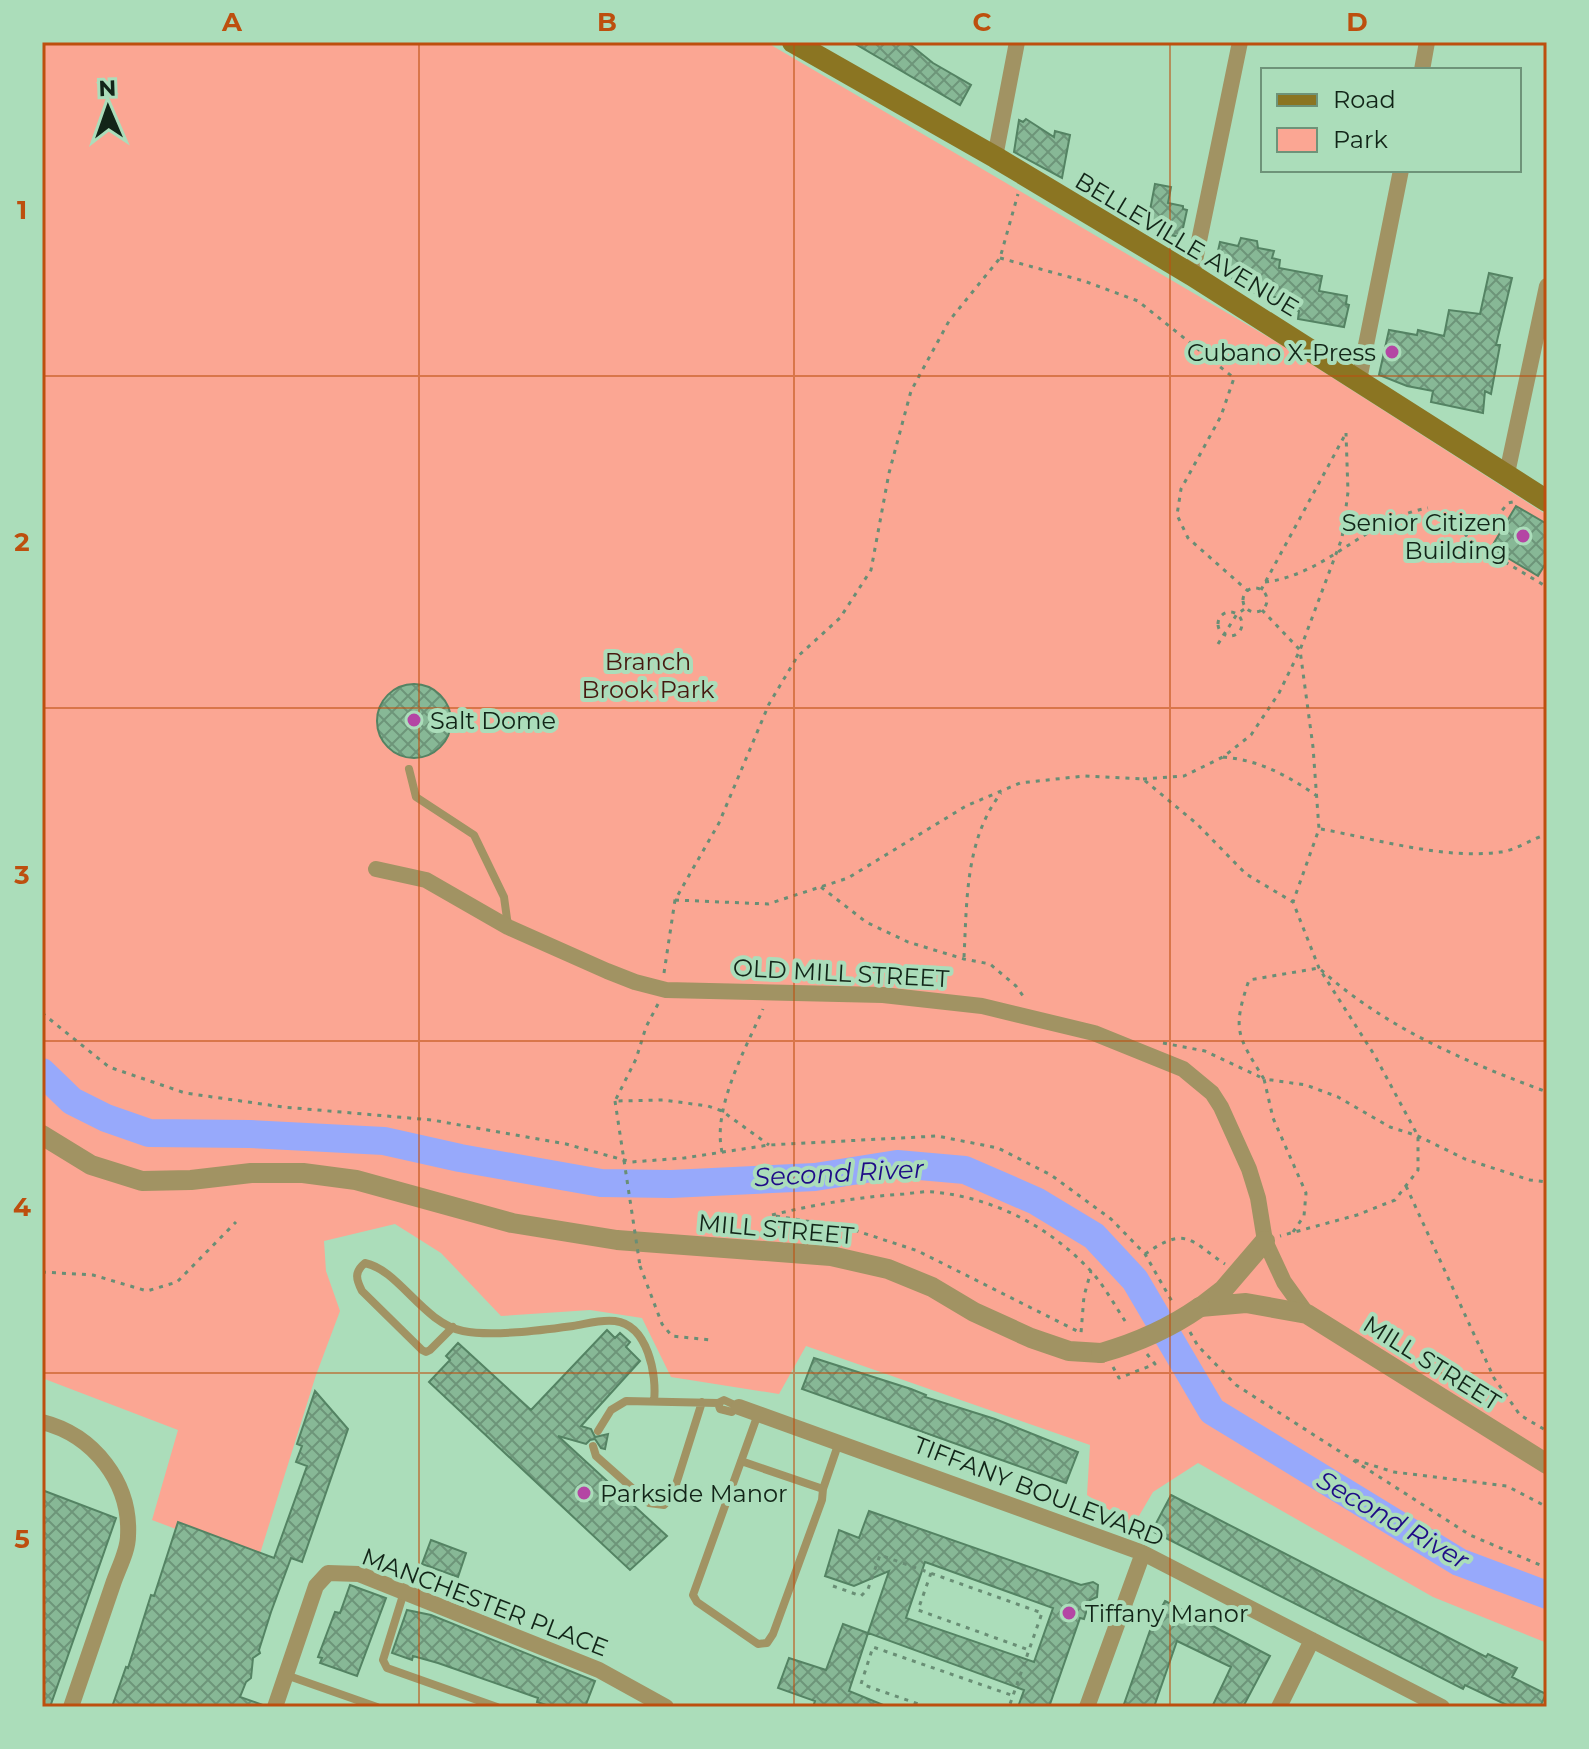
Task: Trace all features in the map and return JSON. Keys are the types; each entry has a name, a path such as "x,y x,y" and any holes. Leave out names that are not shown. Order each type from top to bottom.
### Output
{"main road":[{"name":"BELLEVILLE AVENUE","path":"793,42 995,157 1192,275 1359,380 1506,478 1547,501"}],"street":[{"path":"995,157 1017,42"},
{"path":"1192,275 1240,42"},
{"path":"1422,68 1427,42"},
{"path":"1359,380 1401,172"},
{"path":"1506,478 1547,286"},
{"name":"OLD MILL STREET","path":"376,869 426,880 508,927 635,982 661,988 769,994 883,995 982,1006 1094,1033 1183,1069 1212,1093 1228,1120 1258,1198 1265,1241 1284,1282 1307,1314"},
{"name":"MILL STREET","path":"42,1135 91,1165 142,1181 191,1180 251,1173 303,1173 356,1180 512,1223 617,1240 831,1256 888,1269 932,1287 974,1312 1031,1338 1069,1351 1106,1358 1184,1319 1200,1307 1246,1303 1307,1314 1547,1464"},
{"path":"1200,1307 1223,1290 1265,1241"},
{"name":"TIFFANY BOULEVARD","path":"738,1406 1143,1553 1442,1707"},
{"path":"42,1422 78,1438 101,1457 118,1483 129,1538 71,1707"},
{"path":"1087,1707 1143,1553"},
{"name":"MANCHESTER PLACE","path":"275,1707 316,1586 328,1573 359,1574 599,1670 666,1707"},
{"path":"1279,1707 1312,1640"}],"lane":[{"path":"409,769 416,797 474,835 504,897 508,927"},
{"path":"453,1327 430,1350 422,1350 362,1291 356,1278 358,1268 365,1263 378,1266 432,1316 463,1331 519,1332 604,1321 624,1323 638,1334 650,1359 654,1401"},
{"path":"593,1446 596,1456 649,1503 659,1506 668,1502 702,1402"},
{"path":"598,1431 611,1410 620,1403 718,1403 720,1409 732,1412 738,1406"},
{"path":"759,1413 693,1595 697,1602 758,1644 767,1643 773,1634 822,1500 839,1441"},
{"path":"741,1461 823,1489"},
{"path":"404,1592 383,1660 387,1668 497,1707"},
{"path":"286,1675 377,1707"}],"path":[{"path":"711,1340 672,1336 658,1315 640,1266 615,1101 636,1059 646,1027 658,1008 675,900 719,823 769,704 797,657 840,618 871,570 889,473 911,391 949,321 1000,258 1018,197"},
{"path":"1000,258 1084,281 1138,301 1234,378 1221,416 1181,489 1177,515 1188,538 1248,591 1261,590"},
{"path":"675,900 768,904 848,878 966,806 1020,783 1084,776 1143,779 1184,776 1223,757 1251,735 1279,693 1300,650 1342,538 1348,492 1346,433 1261,590"},
{"path":"1496,518 1508,503 1513,502"},
{"path":"1265,582 1284,580 1316,567 1383,522 1409,511 1428,508"},
{"path":"1459,525 1470,541 1547,587"},
{"path":"1261,590 1267,600 1262,610"},
{"path":"1248,591 1243,601 1246,608 1252,612 1262,610"},
{"path":"1218,644 1237,614 1246,608"},
{"path":"1262,610 1300,650 1313,747 1319,829 1293,902"},
{"path":"1229,612 1237,614 1242,624 1240,631 1234,636 1224,635 1218,627 1219,619 1229,612"},
{"path":"1223,757 1246,759 1274,770 1317,796"},
{"path":"1143,779 1197,824 1246,874 1293,902 1319,968 1375,1056 1418,1136 1418,1170 1395,1200 1357,1215 1265,1241"},
{"path":"964,959 967,878 987,810 1004,790"},
{"path":"1319,829 1440,851 1478,854 1505,852 1547,834"},
{"path":"821,887 866,922 908,942 990,964 1016,986 1039,1020"},
{"path":"1293,1232 1304,1216 1306,1193 1273,1118 1264,1079 1241,1042 1238,1011 1249,980 1319,968 1371,1010 1436,1046 1547,1092"},
{"path":"722,1152 722,1111 769,994"},
{"path":"42,1013 109,1067 185,1093 283,1107 432,1120 566,1144 631,1162 769,1145 937,1136 998,1148 1051,1175 1111,1219 1145,1254 1165,1289"},
{"path":"1131,1047 1164,1042 1205,1051 1264,1079 1306,1085 1338,1097 1390,1127 1500,1172 1547,1182"},
{"path":"615,1101 663,1100 722,1111 769,1145"},
{"path":"1406,1186 1494,1378 1520,1415 1547,1431"},
{"path":"1091,1271 1084,1296 1081,1333 918,1251 848,1228 772,1215 818,1204 934,1192 987,1204 1031,1221 1058,1240 1091,1271 1131,1329"},
{"path":"42,1272 93,1275 147,1291 177,1282 236,1222"},
{"path":"1145,1254 1162,1242 1188,1239 1206,1248 1227,1266"},
{"path":"1198,1346 1236,1385 1470,1535 1547,1568"},
{"path":"1106,1358 1119,1378 1155,1364 1147,1353"},
{"path":"1348,1457 1394,1472 1507,1486 1545,1506 1547,1498"},
{"path":"833,1586 861,1596 868,1589 880,1555 1042,1613 1009,1707"},
{"path":"931,1573 918,1610 1030,1651"},
{"path":"927,1707 861,1684 873,1647 1014,1696"}],"green space":[{"name":"Branch Brook Park","path":"42,42 766,42 1275,341 1547,515 1547,1643 1433,1597 1198,1463 1153,1492 1133,1526 1087,1495 1090,1445 806,1346 779,1394 671,1377 642,1318 590,1310 501,1316 441,1253 395,1224 324,1241 326,1271 340,1311 316,1375 258,1560 152,1520 178,1430 42,1378"}],"building":[{"path":"852,42 907,42 933,63 971,85 960,105"},
{"path":"1026,119 1054,137 1055,131 1070,135 1062,178 1014,152 1019,120 1023,122"},
{"path":"1155,184 1171,187 1168,203 1187,210 1181,237 1147,226"},
{"path":"1241,238 1257,241 1258,248 1274,251 1272,258 1280,260 1279,268 1322,276 1319,291 1347,296 1346,304 1349,305 1344,327 1298,319 1299,311 1278,307 1280,298 1255,293 1257,285 1232,279 1233,273 1214,269 1220,242 1238,246"},
{"path":"1489,273 1512,278 1496,345 1500,345 1491,394 1485,391 1483,413 1431,402 1433,391 1407,386 1379,375 1389,330 1417,335 1418,330 1444,336 1449,310 1480,314"},
{"name":"Senior Citizen Building","path":"1516,506 1547,524 1547,561 1538,576 1491,548"},
{"name":"Salt Dome","path":"414,684 428,687 440,695 448,707 451,721 448,735 440,747 428,755 414,758 400,755 388,747 380,735 377,721 380,707 388,695 400,687"},
{"name":"Parkside Manor","path":"607,1330 615,1338 620,1333 630,1342 626,1347 640,1361 581,1426 591,1429 595,1437 608,1434 605,1449 595,1439 586,1444 558,1436 667,1536 630,1570 429,1382 450,1360 446,1356 458,1343 531,1410"},
{"path":"814,1358 911,1389 925,1397 995,1419 1078,1452 1066,1483 802,1389"},
{"path":"315,1391 348,1429 302,1562 291,1558 260,1653 253,1658 251,1678 240,1697 262,1707 112,1707 178,1522 274,1558 307,1466 296,1462 302,1446 297,1444"},
{"path":"42,1490 116,1518 50,1707 42,1707"},
{"path":"1171,1495 1486,1657 1488,1654 1517,1668 1512,1677 1546,1694 1540,1707 1511,1707 1465,1685 1463,1689 1152,1531"},
{"name":"Tiffany Manor","path":"869,1511 1081,1585 1093,1582 1098,1585 1097,1597 1090,1600 1084,1619 1080,1618 1049,1707 1018,1707 1024,1690 868,1633 889,1571 854,1586 825,1576 839,1530 859,1538","holes":["925,1562 1053,1608 1034,1662 906,1618"]},
{"path":"431,1540 466,1553 458,1577 422,1564"},
{"path":"350,1585 386,1598 357,1676 320,1663 322,1658 318,1657 335,1612 340,1613"},
{"path":"1165,1601 1270,1656 1243,1707 1212,1707 1231,1667 1177,1641 1154,1707 1123,1707 1152,1625"},
{"path":"407,1610 431,1615 595,1681 585,1707 552,1707 537,1702 538,1698 438,1663 413,1656 412,1660 392,1653"},
{"path":"843,1624 868,1633 849,1691 888,1707 813,1707 815,1701 778,1688 789,1658 826,1670"}],"waterway":[{"name":"Second River","path":"42,1072 72,1101 106,1118 149,1133 250,1134 384,1141 601,1183 671,1184 815,1177 897,1164 965,1170 1036,1201 1094,1236 1135,1280 1212,1411 1459,1562 1547,1595"}],"place":[{"name":"Cubano X-Press","path":"1392,352"},
{"name":"Senior Citizen Building","path":"1523,536"},
{"name":"Salt Dome","path":"414,720"},
{"name":"Parkside Manor","path":"584,1493"},
{"name":"Tiffany Manor","path":"1069,1613"}]}
